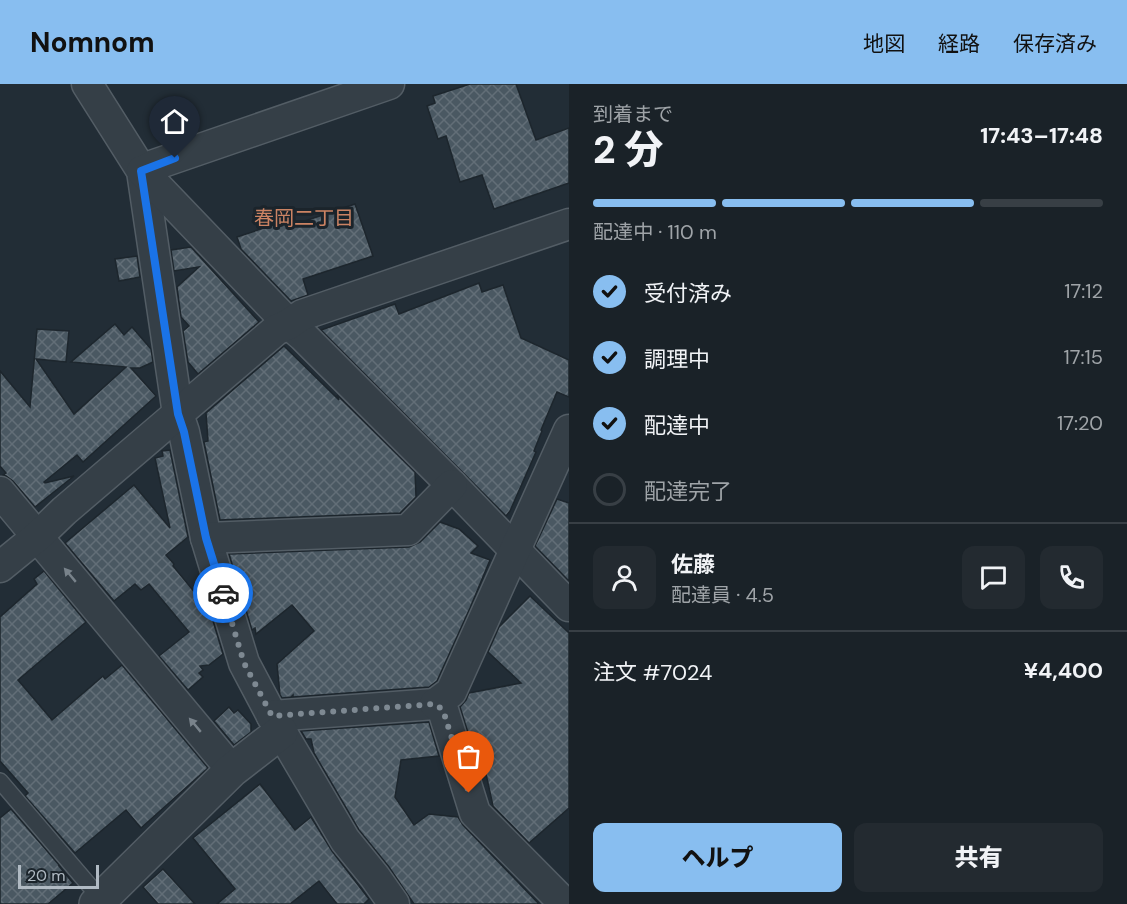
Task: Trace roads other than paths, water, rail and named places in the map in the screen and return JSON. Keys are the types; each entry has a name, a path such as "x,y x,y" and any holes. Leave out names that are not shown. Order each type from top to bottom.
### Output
{"street":[{"path":"87,84 141,171 289,324 452,485 569,606"},
{"path":"141,171 389,84"},
{"path":"141,171 178,414 184,432 206,538 244,663 345,840 394,904"},
{"path":"0,567 276,330 302,315 569,224"},
{"path":"99,902 277,724 435,704 451,692 569,430"},
{"path":"206,538 408,531 452,485"},
{"path":"0,492 232,770"},
{"path":"435,704 443,710 475,813 565,904"}],"lane":[{"path":"0,781 99,902"}],"district":[{"name":"春岡二丁目","path":"304,218"}]}
